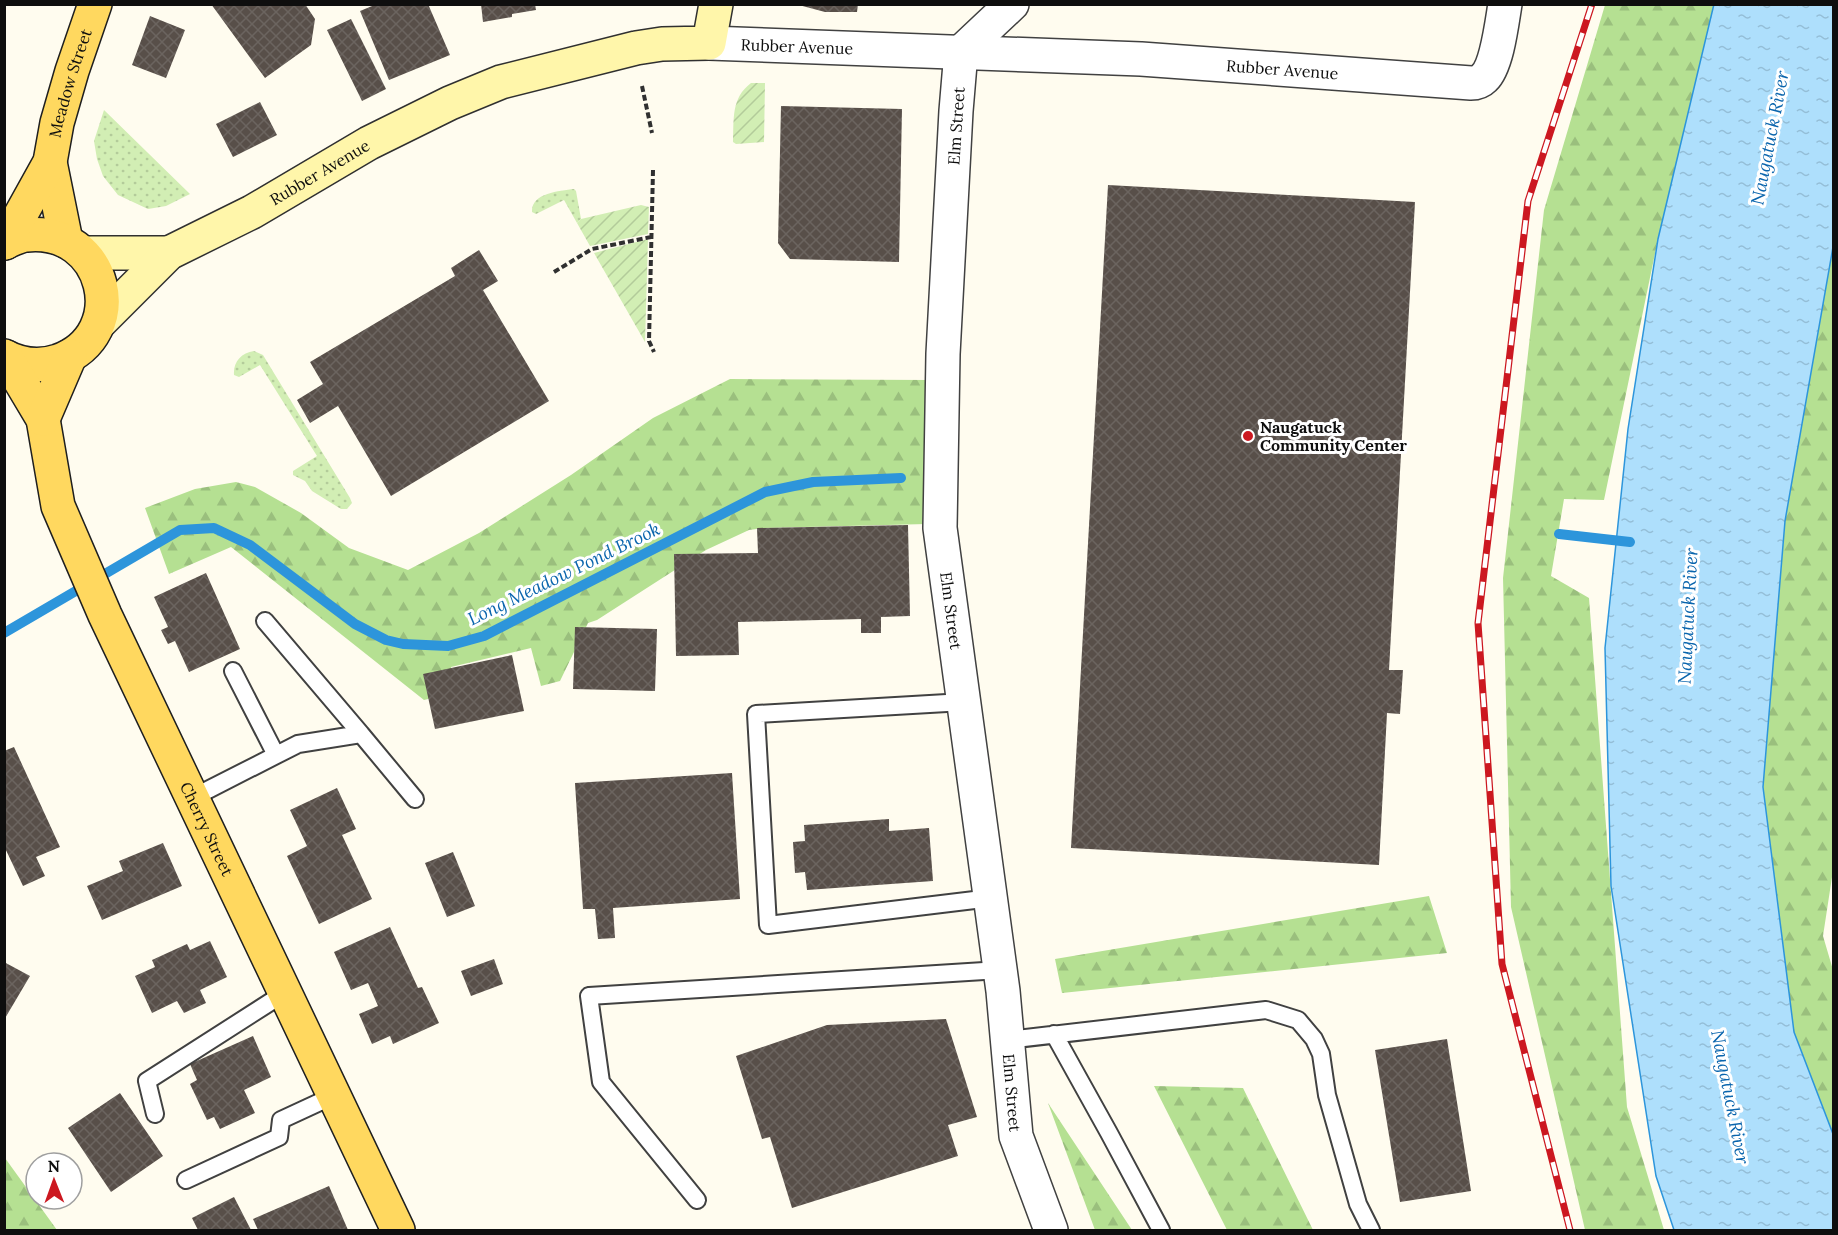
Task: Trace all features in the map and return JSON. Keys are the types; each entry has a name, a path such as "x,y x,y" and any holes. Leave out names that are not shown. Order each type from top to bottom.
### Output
{"main road":[{"name":"Meadow Street","path":"5,243 50,162 57,123 95,4"},
{"name":"Meadow Street","path":"50,162 75,247"},
{"path":"5,243 24,235 46,235 75,247 95,268 101,285 103,304 99,323 87,342 70,357 38,365 21,363 5,356"},
{"name":"Cherry Street","path":"5,356 43,419 58,506 105,615 398,1230"},
{"path":"43,419 70,357"}],"street":[{"path":"709,43 716,4"},
{"path":"961,52 1012,4"},
{"name":"Rubber Avenue","path":"99,323 169,253 252,212 369,143 450,103 501,82 636,48 662,44 709,43 1141,59 1471,83 1478,82 1485,77 1492,64 1505,4"},
{"name":"Elm Street","path":"961,52 943,354 940,528 991,898 1008,1040 1016,1136 1051,1230"},
{"name":"Rubber Avenue","path":"75,247 169,253"}],"lane":[{"path":"265,621 415,799"},
{"path":"233,671 276,754"},
{"path":"964,702 756,714 768,925 991,898"},
{"path":"192,798 298,744 361,734"},
{"path":"697,1200 601,1082 589,996 1000,970"},
{"path":"155,1114 147,1081 286,992"},
{"path":"1008,1040 1266,1010 1298,1020 1314,1039 1321,1054 1327,1095 1358,1204 1371,1230"},
{"path":"1054,1035 1161,1230"},
{"path":"186,1180 279,1137 281,1120 335,1095"}],"path":[{"path":"642,86 652,133"},
{"path":"653,170 649,341 654,352"},
{"path":"554,272 592,249 651,237"}],"green space":[{"path":"1605,5 1714,5 1658,239 1604,500 1564,499 1551,576 1589,598 1627,1107 1664,1230 1585,1230 1511,907 1503,578 1544,210"},
{"path":"751,83 765,83 764,142 736,144 733,142 735,110 740,95"},
{"path":"104,110 190,194 166,206 148,209 118,195 103,176 94,141"},
{"path":"574,189 581,219 577,223 564,200 536,214 532,212 536,201 541,197"},
{"path":"641,205 649,207 648,234 590,246 577,223 581,219"},
{"path":"648,239 645,342 594,253"},
{"path":"1833,247 1834,864 1823,936 1833,970 1833,1134 1794,1032 1763,787 1785,521"},
{"path":"254,351 263,355 350,498 352,503 347,509 341,509 312,491 305,481 293,475 293,471 317,456 260,365 239,377 234,375 239,359"},
{"path":"730,379 930,380 927,524 749,530 706,550 597,620 588,623 560,681 541,686 531,648 451,667 457,692 424,700 231,547 169,574 145,508 195,489 236,482 255,487 301,513 349,548 408,570 479,533 571,475 653,418"},
{"path":"1429,896 1447,953 1062,993 1055,959"},
{"path":"1154,1086 1243,1088 1313,1230 1227,1230"},
{"path":"1048,1103 1132,1230 1095,1230"},
{"path":"5,1158 24,1184 24,1211 43,1211 57,1230 5,1230"}],"water":[{"name":"Naugatuck River","path":"1714,4 1833,5 1833,247 1785,521 1763,787 1794,1032 1833,1134 1833,1230 1674,1230 1656,1176 1611,886 1605,648 1628,429 1658,239"}],"building":[{"path":"211,4 305,4 315,19 311,45 265,78"},
{"path":"377,4 428,4 450,55 389,80 360,11"},
{"path":"481,4 535,4 536,10 483,22"},
{"path":"795,4 858,4 857,12 825,12"},
{"path":"150,16 185,30 166,78 132,65"},
{"path":"351,19 386,89 362,101 327,30"},
{"path":"260,102 277,135 233,157 216,124"},
{"path":"781,106 902,109 899,262 790,259 778,243"},
{"name":"Naugatuck Community Center","path":"1108,185 1415,202 1389,670 1403,670 1400,714 1387,713 1379,865 1071,848"},
{"path":"479,250 498,281 483,290 549,401 391,496 338,406 310,423 297,400 323,384 310,362 455,276 451,268"},
{"path":"908,525 910,616 881,617 881,633 861,633 861,619 738,622 739,655 676,656 674,554 758,553 757,528"},
{"path":"206,573 240,649 189,672 175,641 168,644 161,630 168,627 154,597"},
{"path":"575,627 657,629 655,691 573,689"},
{"path":"512,655 524,711 435,729 423,674"},
{"path":"14,747 60,847 36,857 45,876 23,886 4,846 4,751"},
{"path":"732,773 740,899 613,908 615,938 598,939 595,909 583,909 575,783"},
{"path":"337,788 356,829 342,835 372,899 319,924 287,856 307,846 290,810"},
{"path":"889,819 889,831 929,828 933,881 807,890 805,872 795,873 793,842 805,841 804,825"},
{"path":"163,843 182,886 102,920 87,886 123,871 119,861"},
{"path":"453,852 475,906 447,917 425,863"},
{"path":"390,927 418,988 422,987 439,1023 393,1044 390,1036 372,1044 359,1014 378,1006 368,983 351,990 334,952"},
{"path":"210,941 227,977 200,990 206,1003 184,1013 177,1001 152,1013 135,976 155,967 152,960 187,944 190,950"},
{"path":"494,959 503,984 471,996 461,971"},
{"path":"4,962 30,976 4,1020"},
{"path":"946,1019 977,1117 948,1125 958,1156 792,1208 770,1137 762,1139 736,1056 827,1025"},
{"path":"253,1036 271,1077 244,1090 255,1113 220,1129 214,1117 207,1120 190,1084 197,1080 190,1064"},
{"path":"1447,1039 1471,1191 1400,1202 1375,1050"},
{"path":"120,1093 163,1156 111,1192 68,1128"},
{"path":"329,1186 348,1230 258,1230 253,1219"},
{"path":"234,1197 251,1230 198,1230 192,1218"}],"waterway":[{"name":"Long Meadow Pond Brook","path":"4,633 180,530 214,528 250,545 355,624 386,640 403,644 448,646 484,636 765,492 813,482 901,478"},
{"name":"Long Meadow Pond Brook","path":"1559,534 1630,542"}],"railway":[{"path":"1570,1230 1502,964 1478,623 1528,201 1592,4"}],"place":[{"name":"Naugatuck Community Center","path":"1248,436"}]}
